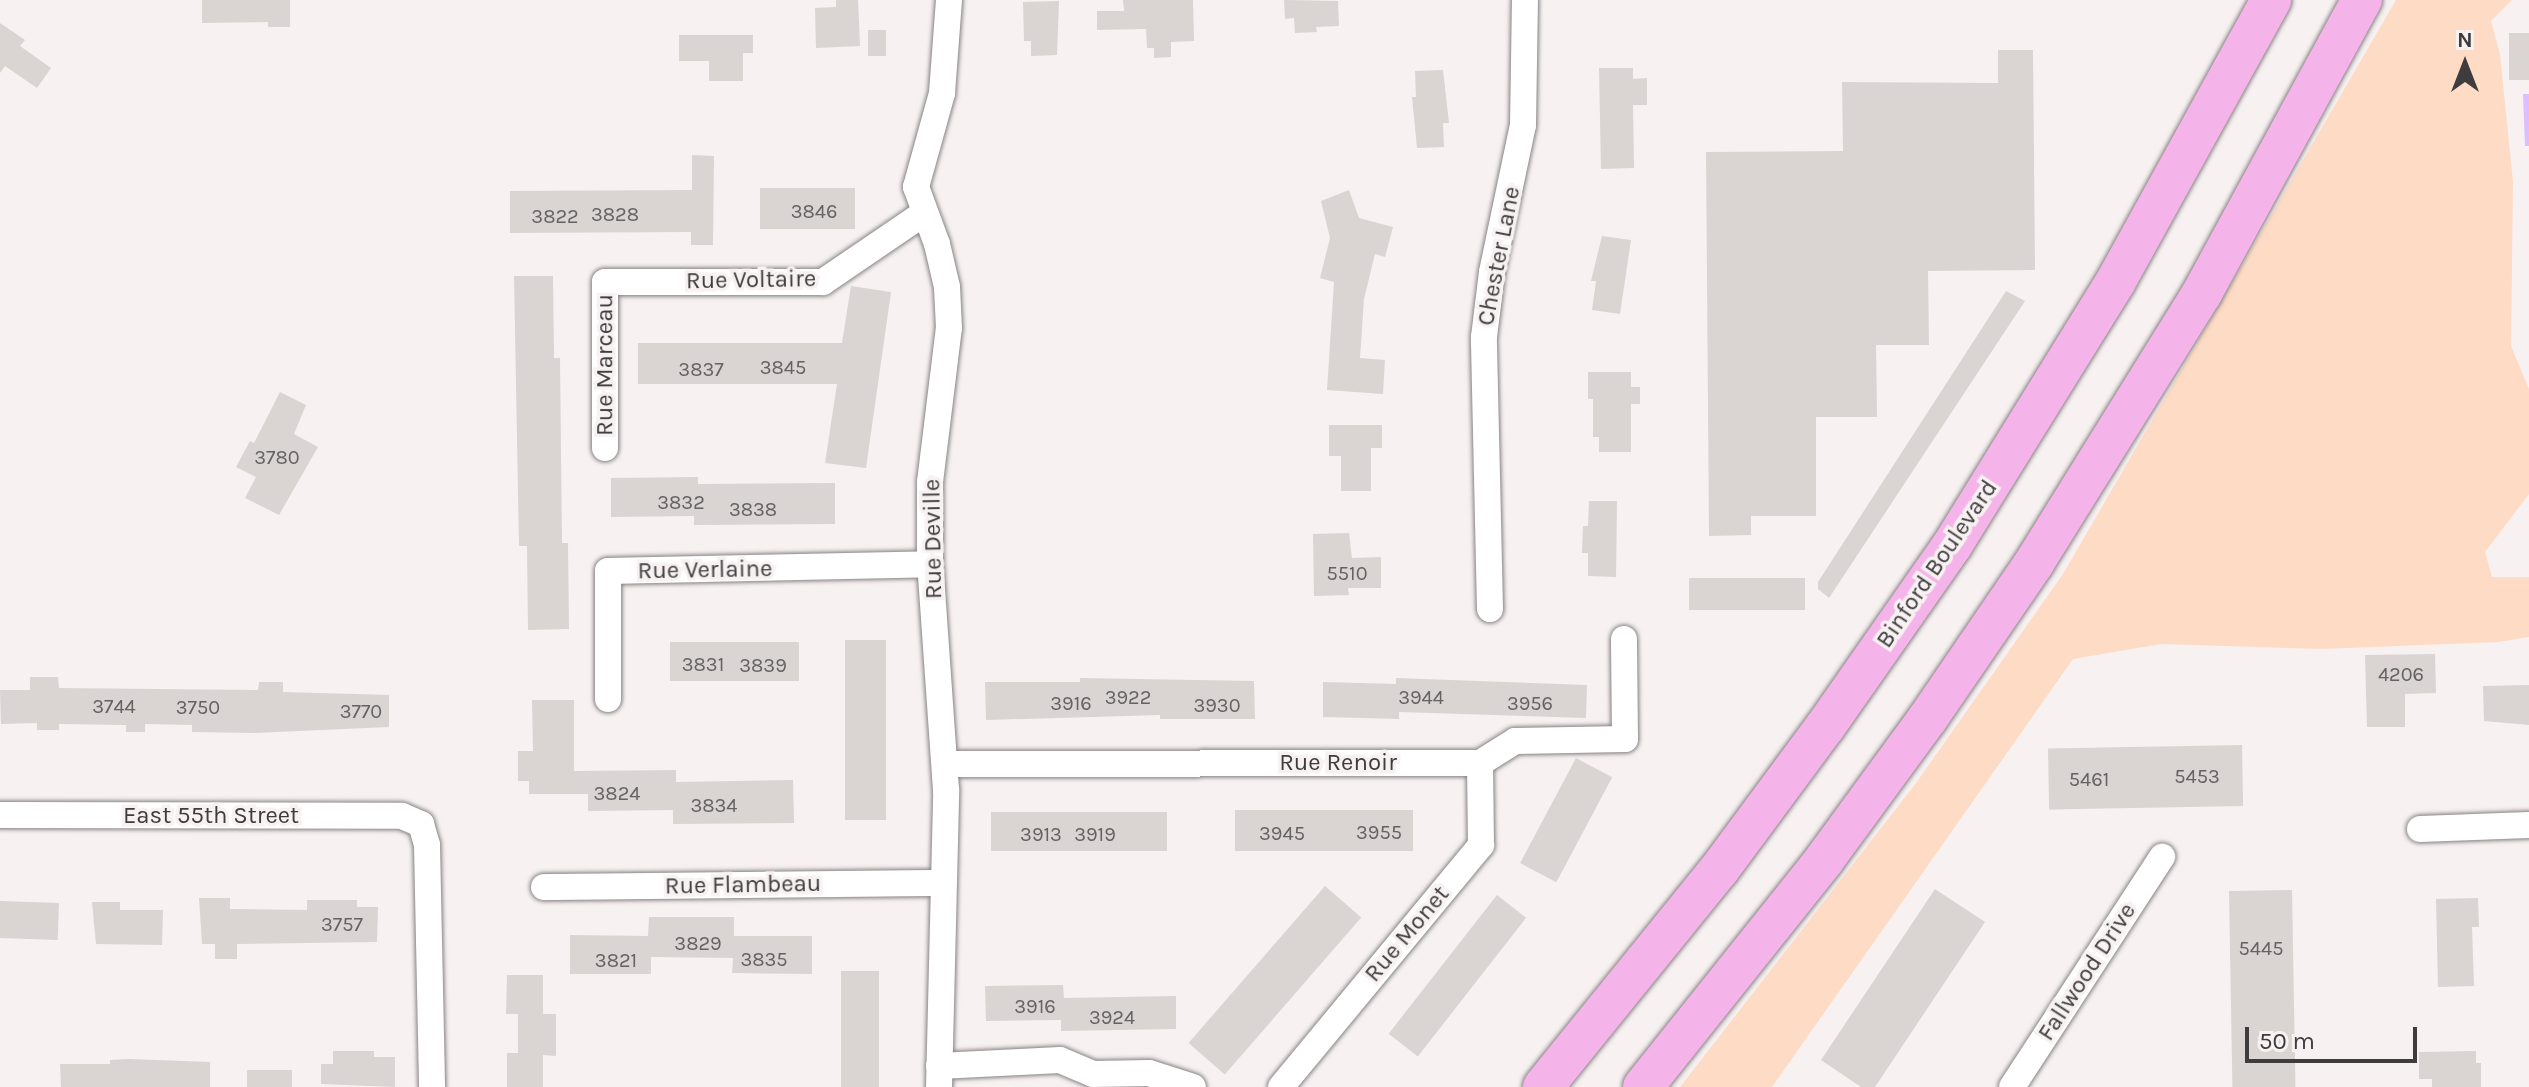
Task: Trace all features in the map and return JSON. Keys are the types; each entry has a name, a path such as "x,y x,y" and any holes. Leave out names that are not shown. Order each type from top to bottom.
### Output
{"main road":[{"name":"Binford Boulevard","path":"1543,1087 1664,940 1773,799 1953,544 2123,269 2271,0"},
{"path":"1643,1087 1824,860 1928,718 2034,563 2179,333 2272,170 2362,0"}],"street":[{"name":"Rue Deville","path":"939,1076 945,764 930,564 930,482 949,328 947,287 937,244 916,187 942,93 949,0"},
{"name":"Chester Lane","path":"1490,609 1484,337 1492,272 1523,125 1527,62 1525,0"},
{"name":"Rue Voltaire","path":"605,282 823,282 924,213"},
{"name":"Rue Marceau","path":"605,282 605,448"},
{"name":"Rue Verlaine","path":"608,699 608,571 930,564"},
{"path":"1480,763 1515,741 1625,739 1624,639"},
{"name":"Rue Renoir","path":"945,764 1480,763"},
{"name":"Rue Monet","path":"1281,1087 1481,845 1480,763"},
{"name":"East 55th Street","path":"0,815 402,816 421,824 427,845 432,1087"},
{"path":"2420,829 2529,825"},
{"name":"Fallwood Drive","path":"2012,1087 2162,857"},
{"name":"Rue Flambeau","path":"544,887 942,883"},
{"path":"939,1076 1060,1060 1093,1074 1149,1073 1193,1087"}],"shaded area":[{"path":"2396,0 2512,0 2491,21 2500,54 2513,182 2511,346 2529,389 2529,494 2485,552 2492,577 2529,577 2529,637 2498,642 2322,649 2161,644 2073,659 1772,1087 1680,1087 1916,783 2063,574"},
{"path":"2523,94 2529,94 2529,146 2525,146"}],"building":[{"path":"202,0 290,0 290,27 268,27 268,22 202,23"},
{"path":"836,0 858,0 860,46 816,48 815,8 836,7"},
{"path":"1123,0 1193,0 1194,41 1171,42 1171,57 1154,58 1154,48 1147,48 1146,29 1097,30 1097,11 1124,11"},
{"path":"1284,0 1338,1 1339,26 1316,27 1317,32 1295,33 1294,18 1285,19"},
{"path":"1059,1 1057,55 1031,56 1031,41 1024,41 1023,2"},
{"path":"0,23 25,40 20,46 51,68 37,88 5,66 0,73"},
{"path":"868,30 886,30 886,56 868,56"},
{"path":"2509,33 2529,33 2529,80 2509,80"},
{"path":"679,35 753,35 753,53 743,53 743,81 709,81 709,61 679,61"},
{"path":"1998,50 2033,50 2035,270 1928,271 1929,345 1876,345 1877,417 1816,417 1816,516 1751,516 1751,535 1709,536 1706,152 1843,151 1842,82 1998,83"},
{"path":"1599,68 1633,68 1633,79 1647,78 1647,105 1633,105 1634,168 1601,169"},
{"path":"1443,70 1449,123 1443,123 1444,147 1417,148 1412,97 1416,97 1415,71"},
{"path":"692,155 714,156 713,245 691,245 691,232 510,233 510,191 692,190"},
{"path":"760,188 855,188 855,229 760,229"},
{"path":"1349,190 1359,218 1393,227 1385,257 1375,254 1364,299 1360,358 1385,360 1383,394 1327,390 1334,282 1320,278 1330,238 1321,201"},
{"path":"1602,236 1631,240 1620,314 1592,310 1596,281 1591,281"},
{"path":"514,276 553,276 554,358 560,358 562,543 568,543 569,629 528,630 527,546 519,546"},
{"path":"851,286 891,292 866,468 825,463 837,384 638,384 638,343 842,343"},
{"path":"2006,291 2025,301 1829,598 1818,589 1818,582"},
{"path":"1588,372 1631,372 1631,387 1640,387 1640,404 1631,404 1631,452 1599,452 1599,437 1593,437 1593,399 1588,399"},
{"path":"280,392 306,405 294,434 318,447 279,515 245,498 256,477 236,467 250,441 254,443"},
{"path":"1329,425 1382,425 1382,448 1371,448 1371,491 1341,491 1341,456 1329,456"},
{"path":"698,477 698,484 835,483 835,524 694,525 694,516 611,517 611,478"},
{"path":"1589,501 1617,501 1616,577 1588,576 1588,553 1582,553 1583,526 1588,526"},
{"path":"1349,533 1352,558 1381,557 1381,588 1348,588 1349,595 1314,596 1313,534"},
{"path":"1689,578 1805,578 1805,610 1689,610"},
{"path":"845,640 886,640 886,820 845,820"},
{"path":"670,642 799,642 799,681 670,681"},
{"path":"2435,654 2436,693 2405,694 2405,727 2367,727 2365,655"},
{"path":"30,677 58,677 59,688 258,690 259,682 283,682 283,692 389,695 389,727 254,733 192,732 192,725 145,724 145,732 126,732 126,725 59,724 59,730 37,730 37,723 1,724 0,690 30,690"},
{"path":"1080,678 1254,681 1255,719 1160,719 1160,715 986,720 985,682 1080,682"},
{"path":"1396,678 1587,685 1586,718 1399,712 1399,719 1323,717 1323,682 1396,684"},
{"path":"2529,685 2529,725 2484,721 2483,686"},
{"path":"532,700 574,700 574,771 676,770 676,782 793,780 794,823 673,824 673,810 588,811 588,794 529,794 529,781 518,781 518,751 533,751"},
{"path":"2242,745 2243,806 2049,809 2048,748"},
{"path":"1576,758 1612,777 1556,882 1520,863"},
{"path":"1235,810 1413,810 1413,851 1235,851"},
{"path":"991,812 1167,812 1167,851 991,851"},
{"path":"1325,886 1361,917 1225,1074 1189,1043"},
{"path":"1935,889 1985,922 1875,1087 1861,1087 1821,1060"},
{"path":"2292,890 2295,1087 2232,1087 2229,891"},
{"path":"1497,895 1526,918 1418,1056 1389,1034"},
{"path":"199,898 230,898 230,909 307,910 307,900 357,900 357,907 378,907 377,942 237,944 237,959 215,959 215,944 202,944"},
{"path":"2478,898 2479,927 2472,927 2474,986 2438,987 2436,899"},
{"path":"0,901 59,903 58,940 0,938"},
{"path":"92,902 120,902 120,910 163,910 162,945 96,944"},
{"path":"649,917 734,917 734,936 812,936 812,974 732,973 733,958 651,957 651,974 570,974 570,935 648,936"},
{"path":"841,971 879,971 879,1087 841,1087"},
{"path":"507,975 543,975 543,1014 556,1014 556,1056 543,1055 543,1087 507,1087 507,1053 518,1053 518,1014 506,1014"},
{"path":"1063,985 1064,998 1176,996 1176,1029 1061,1031 1061,1020 986,1021 985,986"},
{"path":"333,1051 374,1051 374,1057 395,1057 395,1087 321,1084 321,1064 333,1064"},
{"path":"2476,1051 2476,1063 2481,1063 2481,1087 2432,1087 2432,1079 2419,1079 2419,1052"},
{"path":"110,1060 210,1062 210,1087 61,1087 60,1064 110,1064"},
{"path":"247,1070 292,1070 292,1087 247,1087"}]}
